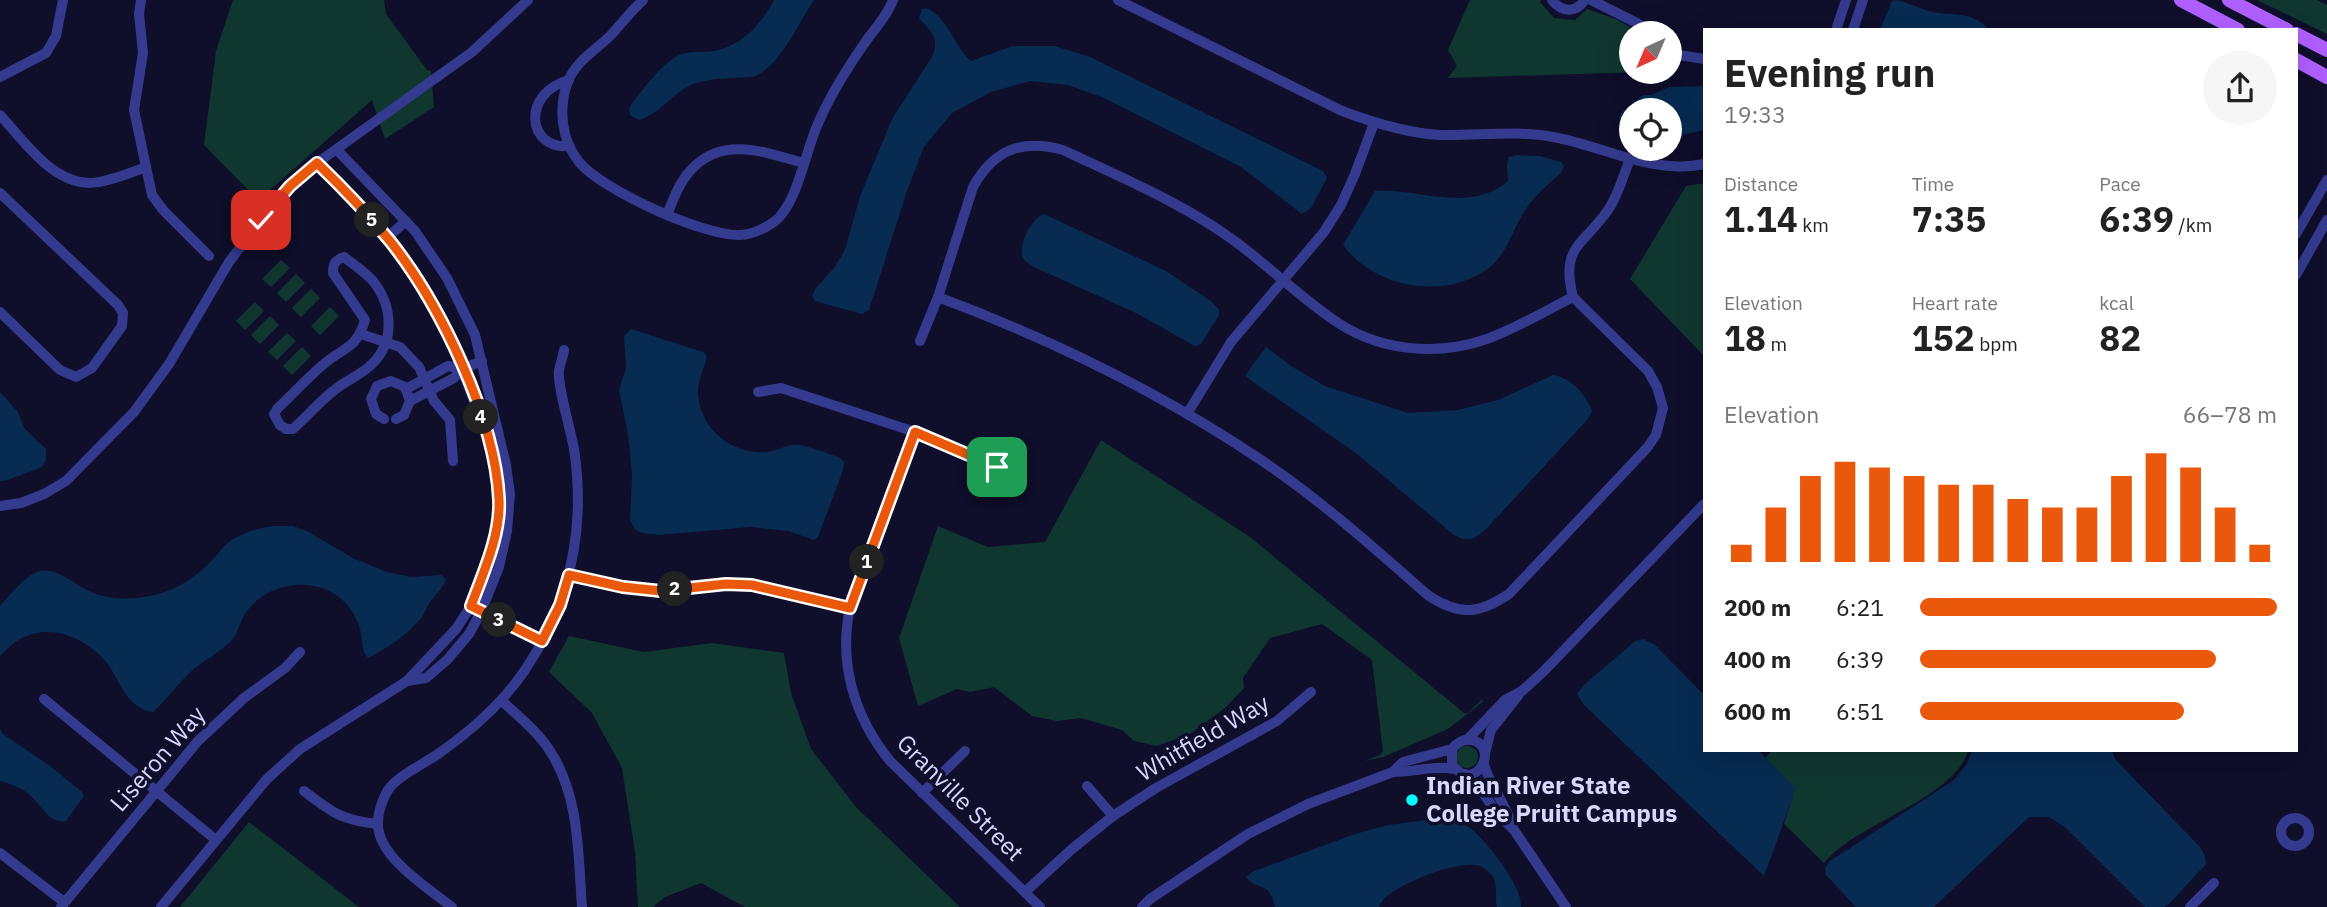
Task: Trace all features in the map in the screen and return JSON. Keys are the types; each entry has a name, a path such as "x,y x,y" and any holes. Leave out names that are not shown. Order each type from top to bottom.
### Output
{"main road":[{"path":"2181,0 2234,28"},
{"path":"2229,0 2283,28"},
{"path":"2298,35 2327,50"},
{"path":"2298,61 2327,77"}],"street":[{"path":"0,77 46,53 56,36 63,0"},
{"path":"141,0 139,14 143,53 134,110 152,194 158,204 209,256"},
{"path":"0,506 21,503 66,481 134,412 169,364 229,262 290,186 317,163 472,52 528,0"},
{"path":"643,0 588,54 569,80 563,103 563,129 569,146 591,175 616,190 667,215 717,233 742,236 757,232 776,221 787,208 831,96 848,67 884,19 893,0"},
{"path":"1118,0 1342,111 1374,123 1439,135 1550,136 1587,144 1619,155"},
{"path":"1552,0 1566,10 1578,8 1585,0"},
{"path":"1591,0 1633,21"},
{"path":"1837,28 1846,0"},
{"path":"1854,28 1863,0"},
{"path":"1682,55 1703,59"},
{"path":"569,80 555,84 540,98 535,110 539,132 547,141 558,147 569,146"},
{"path":"0,115 48,166 68,178 89,183 146,167"},
{"path":"1187,414 1231,342 1324,232 1341,205 1374,123"},
{"path":"920,341 938,297 973,187 981,172 995,159 1014,148 1031,145 1045,145 1063,150 1174,202 1234,240 1331,319 1356,334 1388,345 1441,349 1489,338 1573,297"},
{"path":"667,215 689,171 700,161 721,151 737,148 757,150 803,163"},
{"path":"337,150 415,231 448,279 475,335 506,465 510,494 508,531 499,567 476,609"},
{"path":"938,297 1033,335 1128,379 1264,463 1334,515 1441,604 1469,611 1480,610 1495,603 1518,584 1647,448 1669,408 1648,372 1573,297 1569,280 1573,250 1607,211 1629,161"},
{"path":"1639,161 1662,166 1703,164"},
{"path":"161,907 267,779 300,749 407,681 426,678 447,660 468,634 495,536 499,501 495,467 486,431 450,340 421,288 387,238 354,198 317,163"},
{"path":"2298,231 2327,180"},
{"path":"0,193 118,305 124,321 120,331 92,368 76,377 60,370 0,312"},
{"path":"387,238 405,220"},
{"path":"2298,271 2327,220"},
{"path":"344,257 373,282 384,299 389,320 387,343 368,368 334,390 293,429 280,425 274,414 277,409 327,362 350,348 361,334 365,320 333,273 337,260 344,257"},
{"path":"361,334 400,347 419,367 429,391 451,423 453,461"},
{"path":"452,907 391,855 377,824 385,797 392,785 476,726 502,701 525,670 560,605 569,575 579,496 570,426 559,373 564,350"},
{"path":"396,419 404,415 410,401 454,378 462,369 482,361"},
{"path":"406,389 448,366 462,369"},
{"path":"384,419 376,414 372,407 371,400 377,386 391,381 399,382 406,389 410,401"},
{"path":"758,393 781,388 915,432 997,467 1010,481"},
{"name":"Granville Street","path":"915,432 850,608 846,647 853,695 874,742 890,761 1040,907"},
{"path":"1142,907 1248,834 1308,804 1393,772 1441,766 1476,773 1484,759 1491,730 1522,691 1545,671 1703,505"},
{"path":"569,575 623,587 661,591 726,584 752,585 850,608"},
{"path":"476,609 542,641"},
{"path":"1468,623 1469,611"},
{"name":"Liseron Way","path":"62,905 198,741 221,718 285,668 300,652"},
{"path":"1522,691 1505,700 1490,713 1467,740 1457,743 1450,758 1479,788 1496,813 1514,830 1566,907"},
{"name":"Whitfield Way","path":"1025,892 1113,816 1156,788 1277,721 1311,692"},
{"path":"44,699 216,840"},
{"path":"502,701 549,749 568,784 573,804 582,907"},
{"path":"1467,740 1479,744 1488,777 1509,813 1514,830"},
{"path":"1393,772 1403,762 1452,749"},
{"path":"922,793 965,751"},
{"path":"1087,786 1113,816"},
{"path":"304,791 335,814 351,821 377,824"},
{"path":"0,853 62,905"},
{"path":"2197,905 2214,883"}],"green space":[{"path":"233,0 384,0 386,14 427,70 431,71 434,107 385,139 372,100 269,191 257,209 258,200 204,145 216,51"},
{"path":"1470,0 1541,0 1554,18 1575,20 1587,9 1620,21 1619,73 1448,78 1457,66 1448,50"},
{"path":"2257,0 2317,0 2327,5 2327,34"},
{"path":"1703,183 1703,355 1630,279 1686,186"},
{"path":"281,260 290,268 271,287 262,279"},
{"path":"296,274 305,283 286,302 277,293"},
{"path":"311,289 320,298 301,317 292,308"},
{"path":"255,302 264,311 245,330 236,321"},
{"path":"330,307 339,316 320,335 311,326"},
{"path":"270,316 279,325 260,344 251,335"},
{"path":"287,333 296,341 277,360 268,352"},
{"path":"302,347 311,356 292,375 283,366"},
{"path":"1101,440 1250,537 1464,713 1468,713 1481,700 1484,701 1448,729 1383,757 1364,761 1380,755 1383,751 1372,660 1322,624 1270,638 1243,678 1244,688 1225,708 1190,734 1157,746 1134,741 1122,730 1081,718 1057,721 1032,716 994,687 970,692 957,689 918,706 899,638 938,526 988,547 1045,542"},
{"path":"569,636 644,652 712,643 784,653 791,693 811,749 856,807 960,907 745,907 701,883 665,897 653,907 638,907 635,852 622,768 592,713 549,672"},
{"path":"1467,746 1477,753 1478,757 1471,767 1467,768 1457,761 1456,757 1463,747"},
{"path":"1771,752 1967,752 1959,768 1944,783 1858,836 1824,863 1784,824 1794,788 1765,758"},
{"path":"249,822 359,907 180,907"}],"water":[{"path":"774,0 814,0 769,67 750,77 694,84 645,118 638,120 630,115 632,103 670,61 682,54 714,51 734,44 757,25"},
{"path":"1892,1 1905,2 1933,12 1963,15 1977,20 1987,28 1881,28"},
{"path":"922,9 934,12 946,25 971,61 1013,46 1055,46 1090,57 1323,171 1327,178 1311,208 1302,214 1241,167 1104,98 1068,85 1030,81 991,92 952,113 924,147 869,310 862,314 815,301 812,296 816,288 834,268 845,250 860,196 893,117 932,57 935,40 919,18"},
{"path":"1703,86 1703,130 1682,135 1682,98 1639,98 1669,87"},
{"path":"1540,156 1561,162 1564,166 1561,173 1528,206 1496,261 1473,278 1433,287 1392,280 1373,272 1343,245 1375,191 1461,198 1477,196 1493,191 1508,181 1509,157"},
{"path":"1044,214 1166,271 1211,301 1219,310 1219,315 1201,344 1195,346 1136,313 1025,261 1022,255 1023,241 1034,221"},
{"path":"631,329 703,352 707,356 698,387 700,405 711,428 730,444 754,452 799,445 830,454 844,462 818,537 814,540 788,531 750,527 659,535 636,530 630,521 632,474 628,434 619,390 626,368 624,336"},
{"path":"1266,347 1325,386 1408,413 1458,410 1498,400 1553,375 1566,379 1577,388 1592,411 1587,420 1487,528 1475,537 1464,539 1454,535 1356,453 1249,379 1247,373"},
{"path":"0,392 18,412 24,428 46,449 46,460 42,467 0,481"},
{"path":"274,526 293,526 307,531 353,558 387,572 411,577 441,575 446,579 417,623 383,650 368,658 363,649 356,618 347,604 328,590 303,585 290,586 266,594 247,611 229,643 194,669 153,712 144,710 131,700 99,654 67,635 43,632 32,634 17,641 0,656 0,606 34,573 53,572 94,593 111,598 150,596 187,581 234,539 251,531"},
{"path":"1644,639 1655,645 1703,694 1703,752 1760,752 1795,788 1764,876 1584,705 1577,694 1635,641"},
{"path":"0,729 3,734 82,792 84,796 66,821 55,820 28,793 0,781"},
{"path":"1972,752 2112,752 2115,759 2200,847 2206,864 2169,904 2164,907 2145,907 2066,828 2049,817 2029,817 1934,907 1856,907 1826,875 1825,868 1830,861 1954,780 1968,762"},
{"path":"1444,818 1464,824 1485,843 1510,876 1521,907 1497,907 1493,877 1484,868 1476,865 1449,868 1418,878 1393,892 1379,907 1275,907 1267,889 1246,877 1252,872 1355,834 1388,825"}],"place":[{"name":"Indian River State College Pruitt Campus","path":"1412,800"}],"route":[{"path":"261,220 290,186 317,163 354,198 391,242 450,340 486,431 495,467 499,501 495,536 471,606 542,641 560,605 569,575 623,587 661,591 726,584 752,585 850,608 915,432 997,467"}]}
